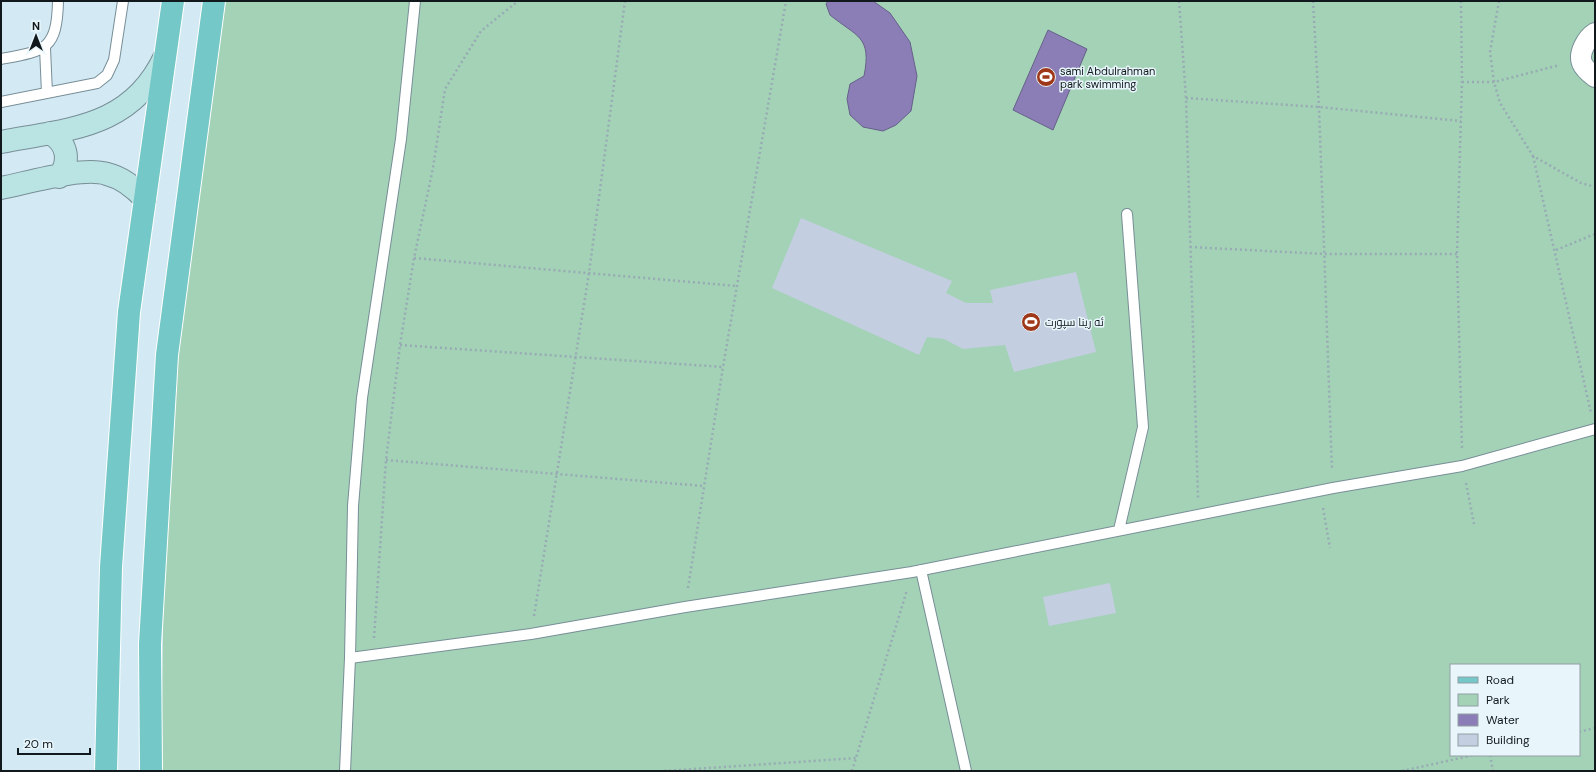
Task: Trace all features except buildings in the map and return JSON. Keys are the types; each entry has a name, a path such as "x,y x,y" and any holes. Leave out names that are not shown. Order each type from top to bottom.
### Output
{"main road":[{"path":"106,771 111,559 129,312 173,1"},
{"path":"150,771 150,644 167,355 214,1"}],"street":[{"path":"1595,33 1586,43 1581,53 1582,64 1595,77"},
{"path":"1,142 88,125 105,119 121,110 144,90 160,67 165,55"},
{"path":"50,133 57,137 66,152 67,161 64,170 59,177"},
{"path":"1,188 90,171 106,173 128,183 145,199"}],"lane":[{"path":"47,93 45,48 54,34 58,16 58,1"},
{"path":"1,102 97,83 107,75 114,60 123,1"},
{"path":"345,771 350,658 353,506 362,398 400,147 415,1"},
{"path":"1,59 28,54 45,48"},
{"path":"1119,530 1143,427 1127,214"},
{"path":"350,658 531,634 685,607 917,571 1320,490 1462,466 1595,429"},
{"path":"917,571 966,771"}],"path":[{"path":"373,655 386,460 400,345 414,258 433,168 445,89 481,31 518,1"},
{"path":"531,634 589,273 625,1"},
{"path":"685,607 723,367 786,1"},
{"path":"1179,1 1186,98 1198,514"},
{"path":"1313,1 1319,107 1333,488"},
{"path":"1461,1 1462,82 1457,254 1462,466 1474,524"},
{"path":"1499,1 1490,52 1494,82 1500,102 1533,156 1556,250 1592,413"},
{"path":"1462,82 1494,82 1581,59"},
{"path":"1186,98 1319,107 1461,121"},
{"path":"1533,156 1581,183 1595,187"},
{"path":"1556,250 1595,234"},
{"path":"1190,247 1325,254 1457,254"},
{"path":"414,258 737,286"},
{"path":"400,345 723,367"},
{"path":"386,460 704,486"},
{"path":"1320,490 1330,548"},
{"path":"852,771 917,571"},
{"path":"1580,732 1595,728"},
{"path":"1402,771 1470,756"},
{"path":"1490,756 1494,771"},
{"path":"664,771 857,758"}],"green space":[{"path":"216,1 1595,1 1595,771 161,771 167,355"}],"water":[{"path":"828,1 873,1 890,13 910,42 917,76 911,111 896,125 883,131 863,127 850,115 847,99 850,84 864,76 866,53 864,45 855,33 830,15 826,4"},
{"path":"1048,30 1087,49 1053,130 1013,110"}],"place":[{"name":"sami Abdulrahman park swimming","path":"1046,77"},
{"name":"ئه رينا سپورت","path":"1031,322"}]}
